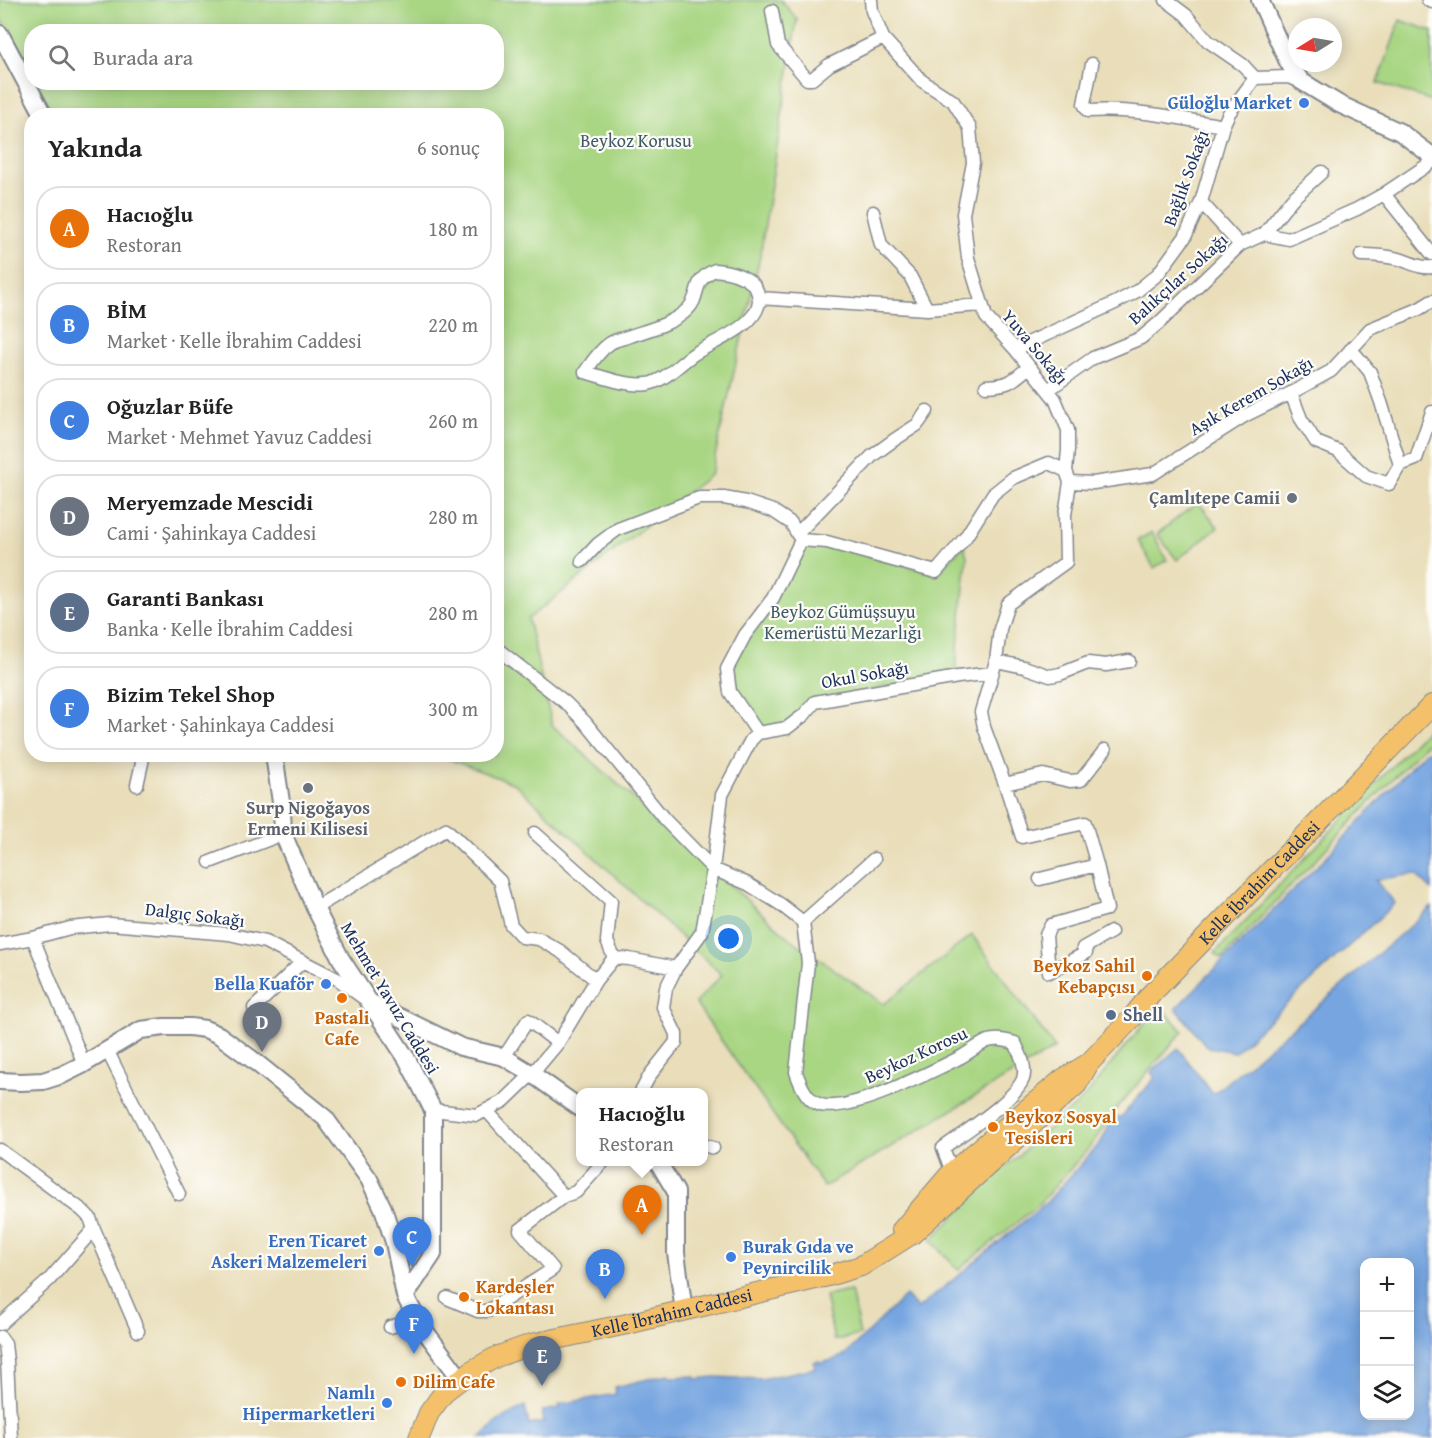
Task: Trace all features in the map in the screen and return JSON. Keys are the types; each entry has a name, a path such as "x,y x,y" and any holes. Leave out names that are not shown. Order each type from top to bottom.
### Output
{"main road":[{"name":"Kelle İbrahim Caddesi","path":"419,1438 429,1413 445,1391 460,1378 496,1357 532,1344 684,1311 847,1271 861,1266 900,1243 1077,1084 1089,1063 1152,993 1432,705"},
{"name":"Kelle İbrahim Caddesi","path":"884,1251 952,1172 1063,1079 1089,1063"}],"street":[{"name":"Yuva Sokağı","path":"871,0 872,11 883,38 922,81 953,101 970,128 973,163 963,214 968,258 982,305 986,317 1055,399 1068,430 1066,562 1008,604 1000,629 994,667"},
{"path":"1166,0 1186,15 1208,41 1243,65 1255,78 1288,77 1301,81 1339,104 1400,132 1432,156"},
{"path":"1260,0 1288,62 1301,81"},
{"path":"1428,0 1432,2"},
{"path":"772,11 778,45 807,79 812,79 829,65 883,38"},
{"path":"0,34 24,79"},
{"path":"1092,64 1084,104 1088,111 1135,113 1223,126"},
{"name":"Bağlık Sokağı","path":"1015,349 1115,303 1137,291 1158,274 1185,237 1201,202 1223,126 1229,113 1255,78"},
{"path":"30,90 40,108"},
{"path":"1322,172 1292,199 1264,234 1289,239 1357,209 1432,162"},
{"path":"1384,194 1432,254"},
{"path":"1201,202 1240,245"},
{"path":"873,212 881,245 910,276 927,309"},
{"name":"Balıkçılar Sokağı","path":"1048,390 1093,358 1141,338 1240,245 1264,234"},
{"path":"1361,255 1377,255 1426,268 1432,267"},
{"path":"715,270 726,271 749,281 756,288 759,298 757,310 750,319 731,334 693,354 656,382 644,384 619,381 585,372 596,356 611,342 663,325 686,312 693,303 698,283 715,270"},
{"path":"759,298 927,309 982,305"},
{"name":"Aşık Kerem Sokağı","path":"799,537 827,542 936,572 965,538 993,494 1013,478 1049,463 1068,477 1093,483 1153,474 1246,415 1331,371 1370,329 1419,309 1432,301"},
{"path":"1350,350 1370,372 1400,465"},
{"path":"986,386 1003,385 1029,367"},
{"path":"1290,393 1301,419 1316,442 1338,451 1366,476 1389,484 1400,465 1416,459 1432,412"},
{"path":"643,1088 650,1075 676,1042 676,1034 663,1007 666,988 676,968 702,932 722,795 751,740 758,732 730,692 727,669 745,635 773,598 799,537 872,456 917,425 927,411"},
{"path":"582,561 598,544 618,529 699,498 724,498 773,511 790,523 799,537"},
{"path":"504,654 579,716 665,820 713,869 748,884 803,922 874,859"},
{"name":"Okul Sokağı","path":"758,732 787,728 804,716 815,702 958,677 994,667 1024,667 1050,676 1088,663 1106,664 1129,661"},
{"path":"994,667 981,712 984,727 1022,837 1084,823 1107,909 1051,925 1046,935 1049,972 1086,953 1083,948 1111,932"},
{"path":"1005,784 1043,775 1070,781 1081,780 1105,750"},
{"path":"137,785 142,762"},
{"name":"Mehmet Yavuz Caddesi","path":"275,762 283,834 315,908 341,959 408,1059 433,1110 433,1254 405,1296"},
{"path":"315,908 446,830 500,880 511,925 522,937 539,939 560,951 596,980"},
{"path":"535,833 611,901 607,941 614,958"},
{"path":"210,862 283,834"},
{"path":"1040,879 1097,865"},
{"name":"Beykoz Korosu","path":"803,922 808,963 796,1072 802,1089 816,1103 832,1107 880,1095 961,1057 988,1041 1001,1039 1015,1043 1024,1063 1023,1079 1008,1099 944,1148 952,1172"},
{"name":"Dalgıç Sokağı","path":"0,944 69,928 110,924 229,934 265,942 339,980 370,1003"},
{"path":"33,938 84,1064"},
{"path":"614,958 676,968"},
{"path":"433,1110 477,1115 504,1101 532,1074 558,1043 596,980 614,958"},
{"path":"254,1008 303,961"},
{"path":"370,1003 461,1047 504,1057 576,1105"},
{"path":"504,1057 528,1020 558,1043"},
{"path":"0,1081 43,1081 62,1075 141,1030 190,1027 205,1029 219,1035 325,1118 369,1179 383,1208 394,1242 405,1296 417,1319 460,1378"},
{"path":"107,1050 179,1194"},
{"path":"486,1110 564,1196"},
{"path":"0,1150 90,1218 138,1331"},
{"path":"447,1298 478,1311 488,1311 553,1269 520,1230 564,1196 576,1192 599,1166"},
{"path":"661,1166 676,1192 676,1253 684,1311"},
{"path":"0,1324 49,1280 94,1229"},
{"path":"390,1327 417,1319"},
{"path":"0,1337 5,1344 3,1362 11,1438"}],"green space":[{"name":"Beykoz Korusu","path":"0,0 781,0 797,19 760,256 711,474 528,619 552,725 788,937 884,1004 972,935 1055,1048 824,1187 695,1003 722,975 515,784 457,762 504,762 504,108 51,108 40,90 504,90 504,24 24,24 24,61 0,17"},
{"path":"1400,20 1432,31 1432,101 1378,83"},
{"path":"1198,502 1218,527 1177,560 1157,534"},
{"path":"1152,532 1167,560 1154,568 1138,540"},
{"name":"Beykoz Gümüşsuyu Kemerüstü Mezarlığı","path":"802,543 826,544 937,574 964,545 967,557 955,675 813,700 787,725 759,730 731,691 729,669"},
{"path":"1432,724 1432,742 1425,745 1221,959 1215,953"},
{"path":"1159,1005 1183,1031 1117,1108 1089,1148 1037,1206 958,1270 931,1240 986,1184 1083,1099"},
{"path":"851,1291 860,1335 834,1340 825,1296"}],"water":[{"path":"1432,750 1432,890 1415,874 1375,880 1395,903 1235,1052 1207,1047 1176,1008 1327,856 1425,752"},
{"path":"1432,907 1432,1438 480,1438 500,1419 525,1406 529,1425 544,1422 542,1411 560,1408 559,1404 616,1394 615,1387 669,1374 670,1377 695,1376 696,1379 714,1377 761,1379 815,1368 814,1362 819,1361 820,1363 845,1355 905,1296 918,1309 1047,1202 1101,1142 1114,1116 1121,1117 1155,1078 1151,1072 1178,1048 1213,1094"}],"place":[{"name":"Güloğlu Market","path":"1304,103"},
{"name":"Çamlıtepe Camii","path":"1292,498"},
{"name":"Surp Nigoğayos Ermeni Kilisesi","path":"308,788"},
{"name":"Beykoz Sahil Kebapçısı","path":"1147,976"},
{"name":"Bella Kuaför","path":"326,984"},
{"name":"Pastali Cafe","path":"342,998"},
{"name":"Shell","path":"1111,1015"},
{"name":"Meryemzade Mescidi","path":"262,1052"},
{"name":"Beykoz Sosyal Tesisleri","path":"993,1127"},
{"name":"Hacıoğlu","path":"642,1235"},
{"name":"Eren Ticaret Askeri Malzemeleri","path":"379,1251"},
{"name":"Burak Gıda ve Peynircilik","path":"731,1257"},
{"name":"Oğuzlar Büfe","path":"412,1267"},
{"name":"Kardeşler Lokantası","path":"464,1297"},
{"name":"BİM","path":"605,1299"},
{"name":"Bizim Tekel Shop","path":"414,1354"},
{"name":"Dilim Cafe","path":"401,1382"},
{"name":"Garanti Bankası","path":"542,1386"},
{"name":"Namlı Hipermarketleri","path":"387,1403"}]}
